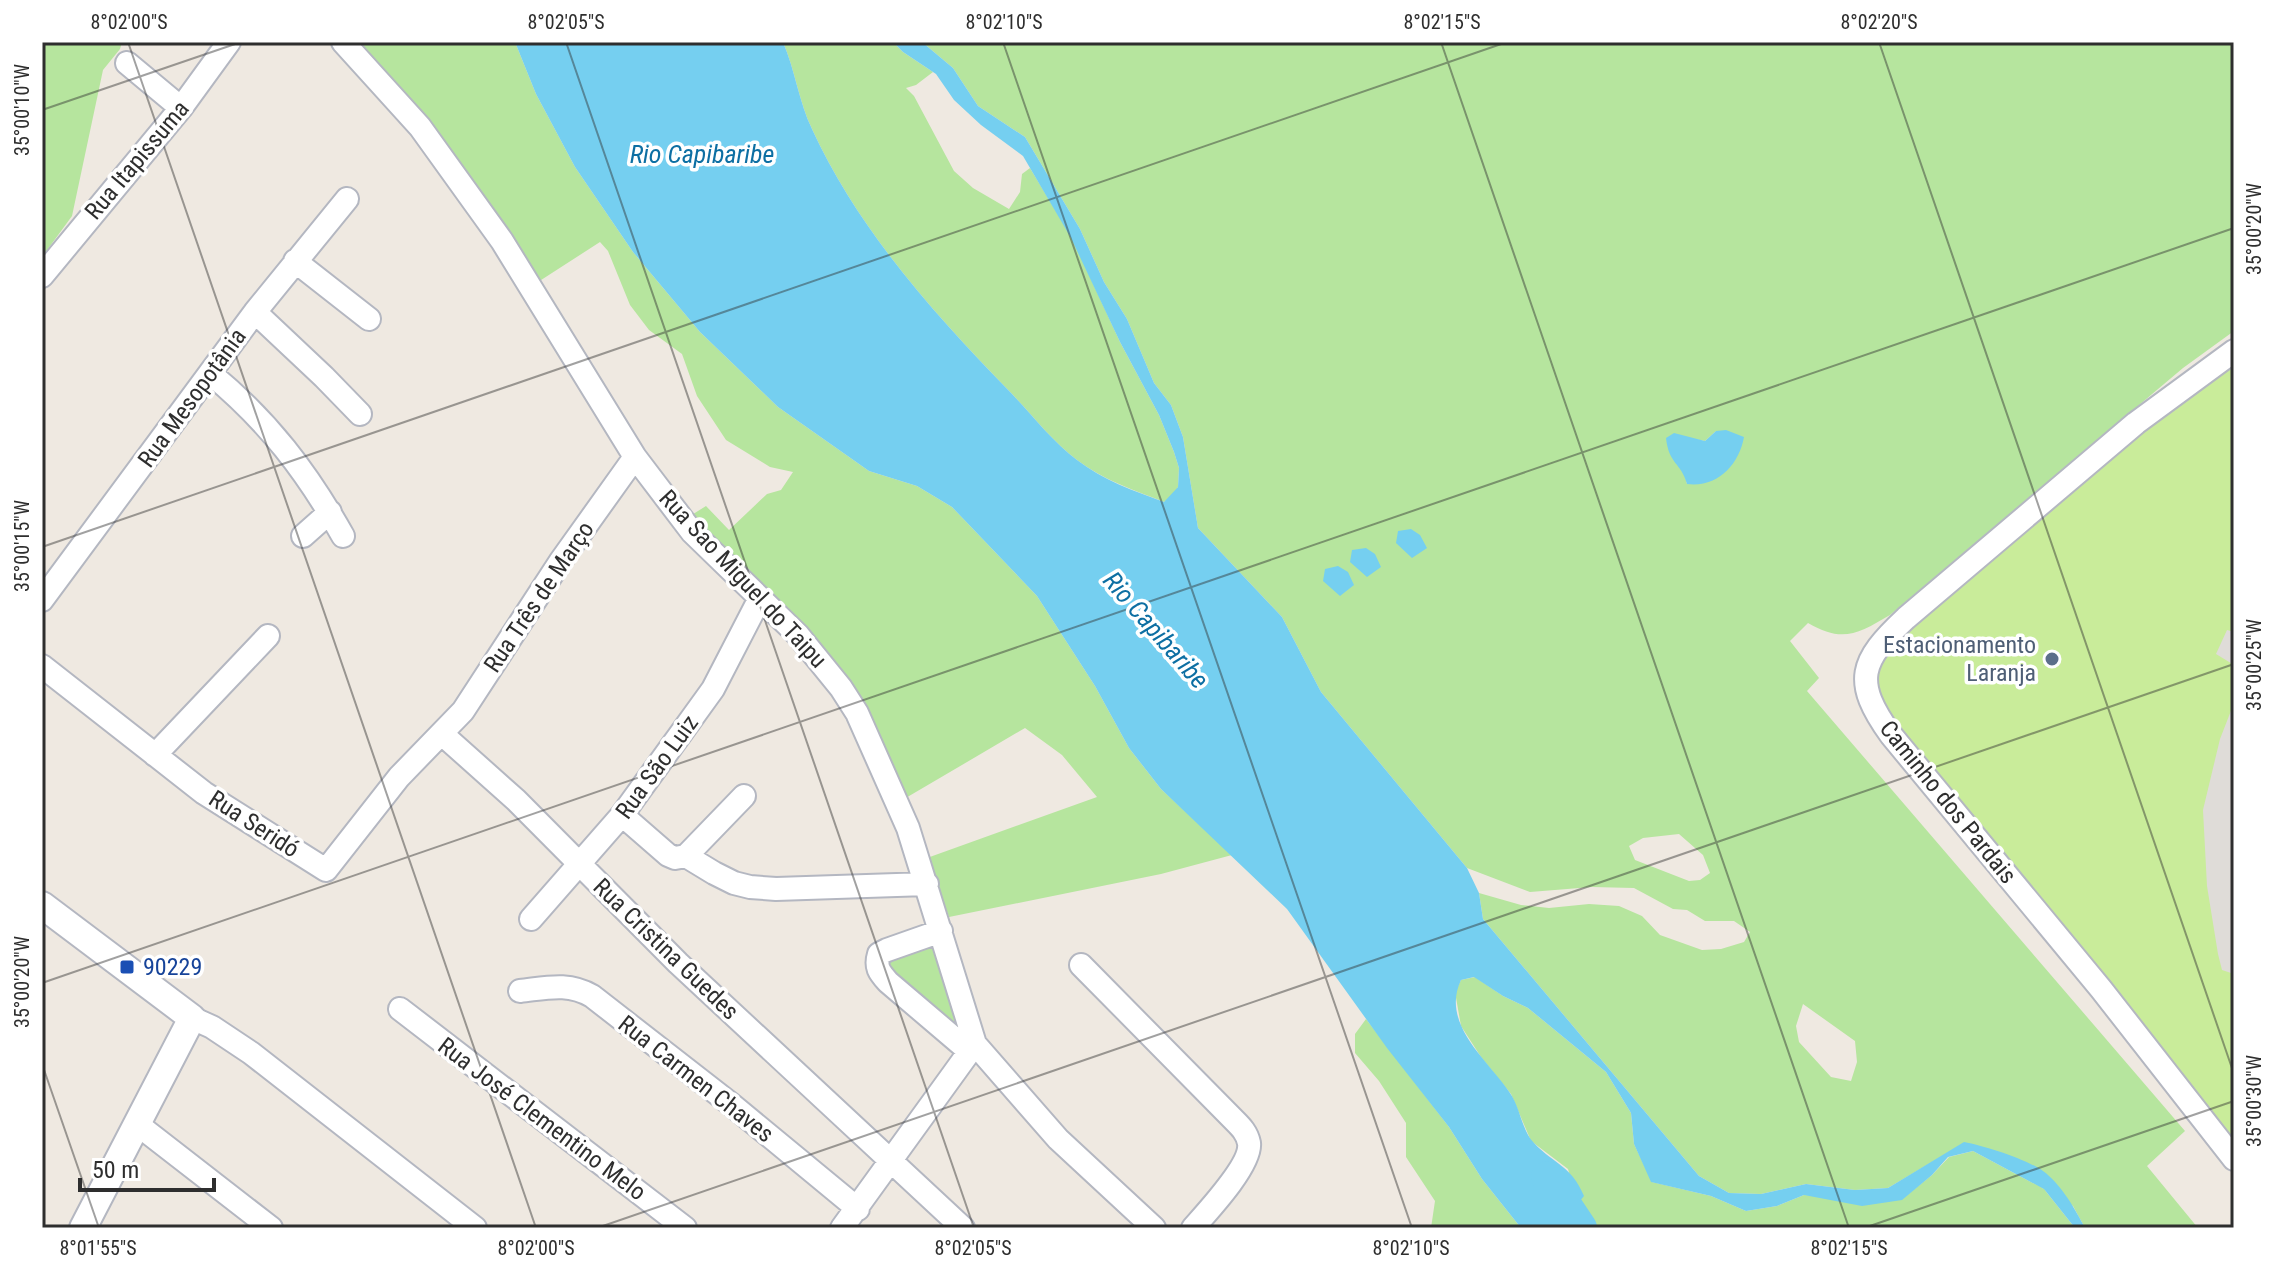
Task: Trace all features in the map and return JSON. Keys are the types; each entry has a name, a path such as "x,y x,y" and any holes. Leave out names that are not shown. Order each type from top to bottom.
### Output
{"street":[{"name":"Rua Itapissuma","path":"42,276 181,108 229,42"},
{"name":"Rua Sao Miguel do Taipu","path":"343,42 420,127 479,207 635,457 692,532 798,635 857,713 908,828 941,931 972,1047"},
{"path":"127,63 181,108"},
{"name":"Rua Mesopotânia","path":"42,600 255,312 347,199"},
{"path":"295,261 369,319"},
{"path":"255,312 360,414"},
{"name":"Caminho dos Pardais","path":"2234,351 2136,423 1906,618 1881,642 1870,659 1865,679 1872,704 1891,735 2101,989 2234,1159"},
{"path":"211,374 287,448 343,536"},
{"name":"Rua Três de Março","path":"442,734 463,711 560,562 635,457"},
{"path":"303,536 330,512"},
{"name":"Rua São Luiz","path":"531,919 622,815 713,689 760,598"},
{"path":"155,755 268,636"},
{"name":"Rua Seridó","path":"42,666 204,793 326,870 399,777 442,734"},
{"name":"Rua Cristina Guedes","path":"442,734 516,800 678,963 963,1228"},
{"path":"622,815 675,858 686,856 744,796"},
{"path":"686,856 724,878 750,887 776,889 927,884"},
{"path":"45,914 192,1018 212,1027 251,1053 475,1228"},
{"path":"941,931 879,954 876,963 879,972 972,1047 1058,1139 1154,1228"},
{"path":"1081,965 1248,1137 1250,1146 1246,1161 1193,1228"},
{"name":"Rua Carmen Chaves","path":"520,991 565,986 579,988 592,996 732,1105 858,1209"},
{"name":"Rua José Clementino Melo","path":"400,1009 685,1228"},
{"path":"83,1228 192,1018"},
{"path":"842,1228 972,1047"},
{"path":"137,1124 271,1228"}],"green space":[{"path":"42,42 122,42 103,70 72,216 42,257"},
{"path":"355,42 515,42 536,94 575,167 633,252 700,332 778,407 869,471 917,486 952,507 1037,596 1095,686 1129,748 1161,789 1232,855 1161,874 949,917 927,858 1097,797 1062,755 1025,728 904,799 890,765 690,516 706,506 729,530 767,494 781,490 793,472 770,467 726,440 697,396 682,354 649,330 630,305 608,251 600,242 538,282 504,226 442,138"},
{"path":"783,42 893,42 933,72 916,85 906,88 914,96 954,171 973,188 1009,209 1020,192 1022,174 1030,168 1072,238 1120,342 1159,415 1179,468 1178,487 1172,497 1164,502 1130,489 1087,467 1068,453 928,303 876,237 831,166 808,119"},
{"path":"922,42 2234,42 2234,331 2183,368 1890,615 1850,634 1831,633 1808,623 1790,641 1819,678 1807,691 2185,1131 2147,1166 2198,1228 2085,1228 2073,1206 1964,1143 1888,1188 1855,1190 1806,1184 1761,1194 1729,1193 1699,1176 1483,919 1479,893 1521,905 1549,908 1589,904 1619,906 1642,916 1660,935 1702,950 1721,949 1744,942 1750,932 1734,921 1705,921 1687,910 1673,909 1634,888 1592,887 1530,892 1467,868 1321,692 1282,617 1198,528 1183,437 1171,405 1154,383 1127,319 1104,282 1080,229 1025,137 978,106 953,68","holes":["1716,431 1687,484 1684,472 1689,438 1705,441","1679,834 1703,855 1710,873 1700,880 1689,881 1635,860 1629,846 1643,838","1803,1004 1855,1041 1857,1062 1851,1081 1831,1077 1799,1042 1796,1026"]},
{"name":"Estacionamento Laranja","path":"2234,351 2234,1157 1891,735 1870,659"},
{"path":"933,941 968,1040 893,975 888,964 890,958"},
{"path":"1475,977 1528,1008 1606,1072 1631,1113 1634,1144 1652,1182 1711,1196 1746,1211 1777,1206 1804,1195 1902,1199 1949,1157 1973,1151 2044,1189 2075,1228 1576,1228 1570,1213 1578,1204 1568,1169 1531,1141 1511,1094 1461,1026 1455,992 1461,980"},
{"path":"1366,1019 1521,1228 1431,1228 1435,1201 1406,1157 1406,1123 1379,1081 1355,1053 1355,1034"}],"shaded area":[{"path":"2227,630 2234,632 2234,665 2216,654"},
{"path":"2234,703 2234,974 2222,970 2218,954 2207,886 2203,810 2220,739"}],"water":[{"name":"Rio Capibaribe","path":"515,42 783,42 808,119 831,166 876,237 928,303 1068,453 1108,479 1164,502 1178,487 1179,468 1174,452 1159,415 1120,342 1071,238 1023,156 981,125 954,100 936,74 893,42 922,42 953,68 978,106 1025,137 1080,229 1104,282 1127,319 1154,383 1171,405 1183,437 1198,528 1282,617 1321,692 1467,868 1479,893 1483,919 1699,1176 1729,1193 1761,1194 1806,1184 1855,1190 1888,1188 1964,1142 2005,1154 2043,1171 2062,1190 2085,1228 2075,1228 2044,1189 1973,1151 1948,1157 1902,1200 1862,1206 1804,1195 1777,1206 1746,1211 1711,1196 1651,1182 1634,1144 1631,1113 1606,1072 1528,1008 1474,977 1461,980 1456,996 1461,1026 1510,1093 1530,1138 1568,1171 1584,1196 1570,1213 1576,1228 1521,1228 1482,1179 1449,1127 1387,1048 1287,909 1161,789 1129,748 1095,686 1037,596 952,507 917,486 869,471 778,407 700,332 633,252 575,167 536,94"},
{"path":"1726,430 1744,437 1732,465 1708,482 1687,484 1682,471 1672,459 1666,438 1674,433 1705,441 1716,431"},
{"path":"1411,529 1420,535 1427,548 1412,558 1396,543 1398,531"},
{"path":"1366,548 1375,554 1381,567 1367,577 1350,562 1352,550"},
{"path":"1338,566 1348,572 1354,585 1340,596 1323,581 1325,569"}],"waterway":[{"name":"Rio Capibaribe","path":"1547,1177 1581,1228"}],"place":[{"name":"Estacionamento Laranja","path":"2052,659"},
{"name":"90229","path":"127,967"}]}
